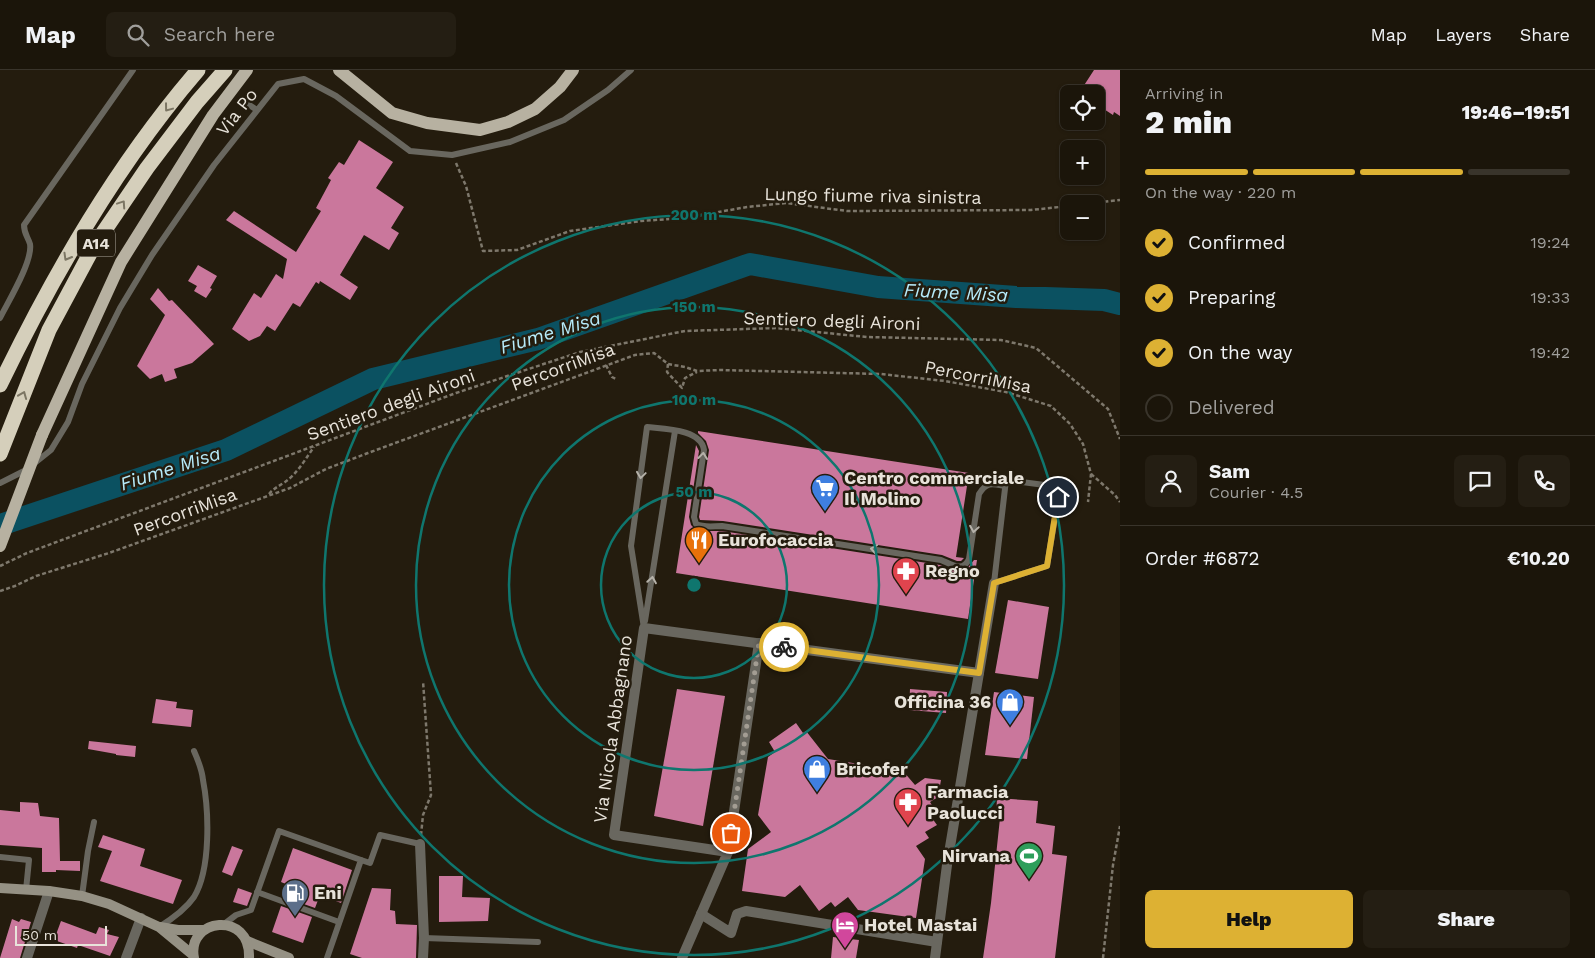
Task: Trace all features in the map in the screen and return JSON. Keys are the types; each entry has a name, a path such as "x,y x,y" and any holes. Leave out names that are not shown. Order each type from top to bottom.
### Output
{"highway":[{"name":"A14","path":"0,385 32,320 81,233 132,155 198,70"},
{"name":"A14","path":"3,447 49,330 94,246 147,168 225,70"}],"main road":[{"path":"0,546 42,434 121,262 213,115 247,70"},
{"path":"339,70 392,113 427,123 480,130 508,122 535,109 560,87 574,70"},
{"path":"351,70 366,92"},
{"path":"0,888 50,891 82,896 109,904 159,927 194,956"},
{"path":"159,927 178,930 204,930 223,924 237,929 247,941 249,958"},
{"path":"194,956 194,945 204,930"},
{"path":"247,941 289,958"}],"street":[{"path":"935,958 947,865 994,583"},
{"name":"Via Nicola Abbagnano","path":"728,852 614,835 644,628 979,673"},
{"path":"682,958 728,852 759,643"},
{"path":"420,844 424,938 423,958"},
{"path":"27,958 50,891"},
{"path":"701,914 731,933 737,914 746,911 937,942"},
{"path":"126,958 141,918"}],"lane":[{"path":"0,318 29,258 30,244 24,234 24,225 133,70"},
{"name":"Via Po","path":"0,483 26,470 51,450 68,422 82,384 120,308 148,262 214,165 278,84 304,79 336,96 410,152 452,154 510,142 564,120 608,90 631,70"},
{"path":"243,101 257,110"},
{"path":"644,628 631,546 647,426 688,433 697,437 704,445 694,517 696,524 700,526 722,526 932,558 956,567 962,567 967,564 969,559 980,494 983,487 990,484 1005,486"},
{"path":"644,628 675,431"},
{"path":"1006,480 1060,486 1047,566 994,583 1006,480"},
{"path":"159,927 172,919 194,897 200,883 205,862 206,807 203,779 194,751"},
{"path":"82,896 94,822"},
{"path":"223,924 236,915 251,910 279,831 370,864 380,835 420,844"},
{"path":"0,857 29,860 26,890"},
{"path":"327,958 361,860"},
{"path":"257,892 340,922"},
{"path":"424,938 538,942"}],"path":[{"name":"Lungo fiume riva sinistra","path":"452,154 466,186 483,251 517,250 570,231 684,218 748,207 786,203 847,211 1032,210 1060,207"},
{"path":"1105,202 1120,200"},
{"name":"Sentiero degli Aironi","path":"0,566 36,550 456,393 580,352 685,331 776,328 866,337 1001,340 1036,348 1108,409 1120,439"},
{"name":"PercorriMisa","path":"0,591 36,576 109,553 290,488 326,469 359,456 635,354 654,352 668,364 685,367 697,372 720,370 881,374 946,381 1006,392 1051,406 1070,424 1084,444 1091,474 1088,502"},
{"path":"668,364 667,372 682,388 685,378 697,372"},
{"path":"606,365 612,377 616,379"},
{"path":"268,496 276,486 286,482 304,462 314,447"},
{"path":"1091,474 1115,495 1120,502"},
{"path":"420,844 424,815 431,794 423,681"},
{"path":"1104,958 1113,864 1120,826"}],"building":[{"path":"1094,70 1120,70 1120,116 1114,112 1113,115 1105,110 1105,85 1084,85"},
{"path":"359,140 393,162 376,188 404,207 391,228 399,233 389,250 364,235 340,275 358,287 350,300 320,281 319,284 316,282 300,307 293,303 275,331 267,326 260,336 249,341 232,329 254,293 261,298 276,274 283,279 287,259 226,220 234,211 296,252 321,211 316,208 331,180 328,178 339,162 344,165"},
{"path":"198,265 217,276 206,298 194,291 197,286 188,281"},
{"path":"158,288 214,344 192,363 174,369 177,378 165,382 162,374 150,379 137,366 165,315 150,299"},
{"path":"698,431 969,473 956,557 964,558 961,561 957,561 942,555 723,521 700,520 709,450 706,441"},
{"path":"696,445 699,451 689,517 694,528 940,565 956,571 966,570 974,560 977,560 968,619 676,573"},
{"path":"1008,600 1049,607 1038,679 995,673"},
{"path":"677,689 725,696 703,826 654,816"},
{"path":"910,689 947,692 946,713 909,710"},
{"name":"Officina 36","path":"994,692 1034,697 1027,759 985,755"},
{"path":"156,699 177,702 176,708 193,710 191,727 152,723"},
{"path":"796,723 803,733 806,731 828,759 903,771 915,785 925,778 941,780 938,797 930,802 935,810 929,814 937,825 925,832 929,838 916,846 925,859 916,918 858,910 848,897 835,907 831,902 819,911 800,885 785,897 742,891 748,849 771,832 758,815 768,757 775,752 769,742"},
{"path":"89,741 136,746 135,757 88,749"},
{"path":"997,798 1038,801 1036,823 1055,826 1052,854 1067,856 1055,958 983,958 1000,818 996,818"},
{"path":"20,802 38,803 40,816 59,818 60,861 80,861 80,871 56,870 56,872 42,872 42,848 0,845 0,810 20,812"},
{"path":"103,835 145,849 140,866 182,880 173,904 100,881 112,851 98,847"},
{"path":"232,846 243,850 232,876 222,872"},
{"path":"293,848 352,870 341,903 320,895 315,908 284,897 288,885 281,882"},
{"path":"439,876 463,876 462,897 490,898 488,921 439,922"},
{"path":"238,888 252,893 247,906 233,902"},
{"path":"372,888 391,889 390,910 395,911 396,924 417,925 416,958 362,958 350,954"},
{"path":"281,906 312,917 303,943 272,932"},
{"path":"12,919 19,922 21,919 31,922 20,958 0,958"},
{"path":"61,921 96,934 99,927 109,930 107,934 119,937 110,956 78,945 77,948 54,940"},
{"name":"Hotel Mastai","path":"833,937 859,940 856,958 831,958"}],"waterway":[{"name":"Fiume Misa","path":"0,525 226,450 373,379 538,339 750,264 878,287 1016,297 1104,300 1120,304"}],"way so far":[{"path":"731,833 759,643 784,647"}],"place":[{"name":"Centro commerciale Il Molino","path":"825,512"},
{"name":"Eurofocaccia","path":"699,564"},
{"name":"Regno","path":"906,595"},
{"name":"Officina 36","path":"1010,726"},
{"name":"Bricofer","path":"817,793"},
{"name":"Farmacia Paolucci","path":"908,826"},
{"name":"Nirvana","path":"1029,880"},
{"name":"Eni","path":"295,917"},
{"name":"Hotel Mastai","path":"845,949"}],"route":[{"path":"784,647 979,673 994,583 1047,566 1058,497"}]}
